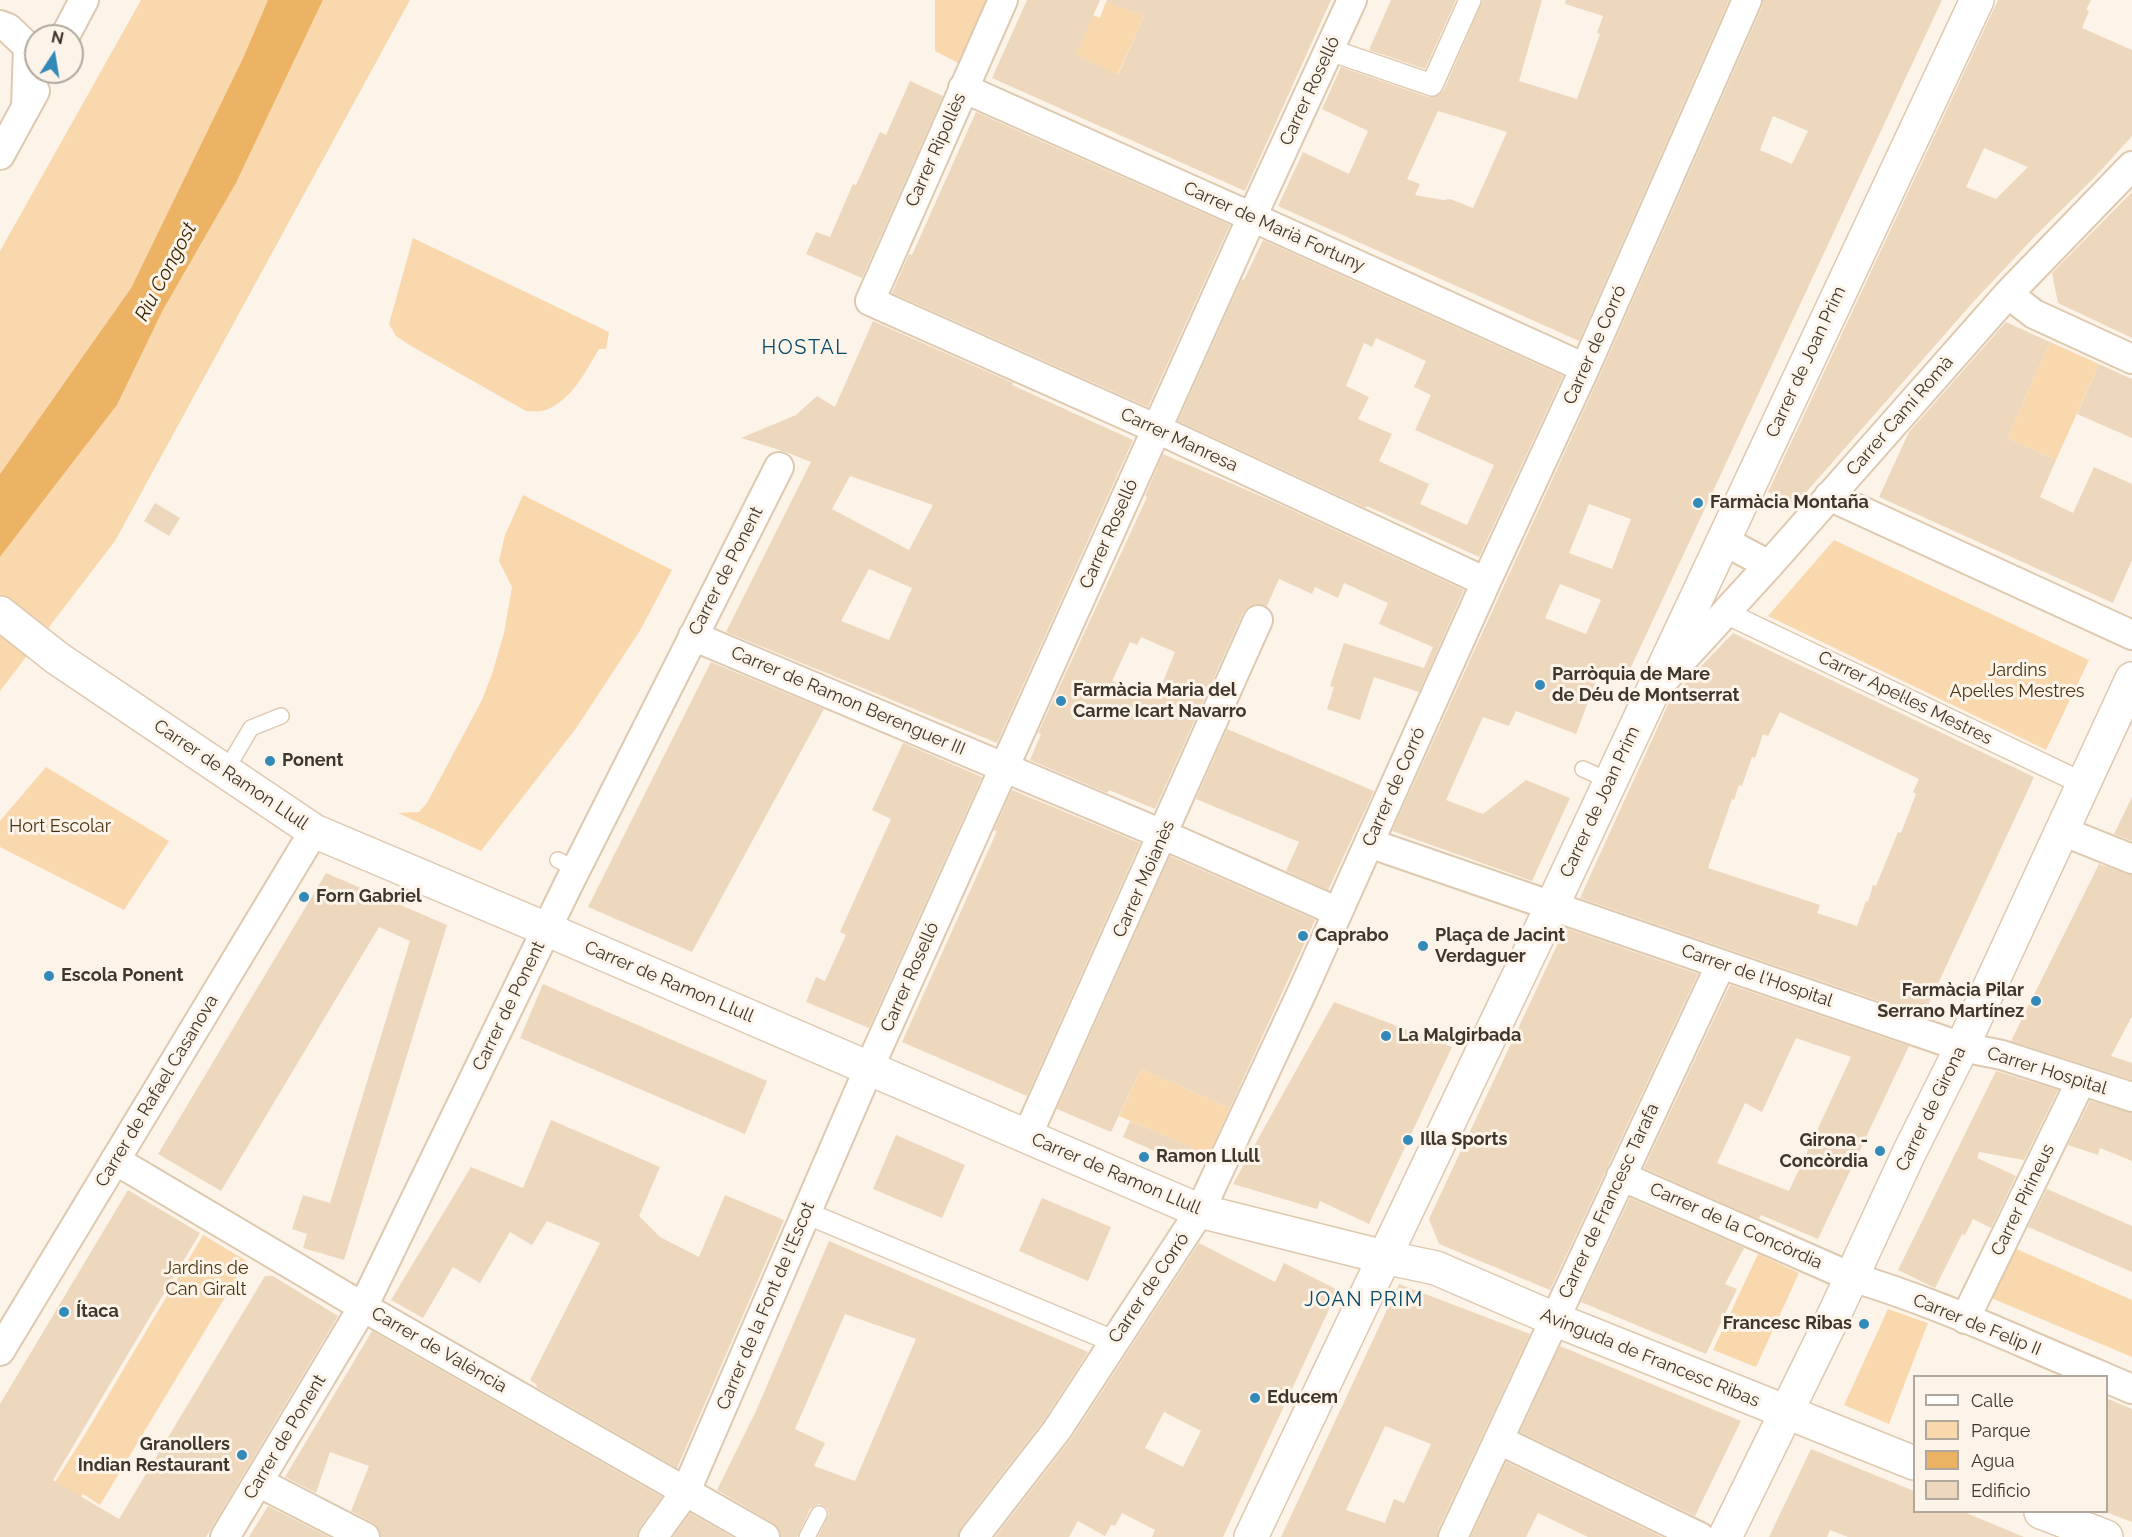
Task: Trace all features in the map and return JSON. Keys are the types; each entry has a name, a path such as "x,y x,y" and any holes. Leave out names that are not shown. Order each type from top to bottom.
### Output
{"street":[{"path":"71,24 84,0"},
{"name":"Carrer Ripollès","path":"870,301 1003,0"},
{"name":"Carrer Roselló","path":"869,1068 1252,216 1352,0"},
{"path":"1330,50 1432,85 1470,0"},
{"name":"Carrer de Corró","path":"974,1537 1057,1430 1200,1211 1585,368 1747,0"},
{"name":"Carrer de Joan Prim","path":"1251,1537 1552,906 1596,775 1649,696 1977,0"},
{"path":"0,25 8,28 28,47 26,107"},
{"path":"0,155 38,84"},
{"name":"Carrer de Marià Fortuny","path":"963,88 1252,216 1585,368"},
{"name":"Carrer Camí Romà","path":"1649,696 1769,565 2008,294 2132,166"},
{"path":"2008,294 2034,314 2132,358"},
{"name":"Carrer Manresa","path":"870,301 1157,429 1486,582"},
{"name":"Carrer de Ponent","path":"225,1537 363,1307 546,929 567,865 770,463"},
{"path":"1829,496 2132,635"},
{"path":"1722,540 1769,565"},
{"name":"Carrer de Ramon Llull","path":"0,613 57,658 314,831 1200,1211 1384,1257"},
{"name":"Carrer Apel·les Mestres","path":"1726,613 2084,784"},
{"name":"Carrer Moianès","path":"1027,1136 1164,835 1258,621"},
{"name":"Carrer de Ramon Berenguer III","path":"685,632 1164,835 1338,912"},
{"name":"Carrer de Girona","path":"1725,1537 1962,1047 2132,679"},
{"name":"Carrer de Rafael Casanova","path":"0,1351 314,831"},
{"path":"2062,831 2132,859"},
{"name":"Carrer de l'Hospital","path":"1369,843 1962,1047"},
{"name":"Carrer de Francesc Tarafa","path":"1453,1537 1721,964"},
{"name":"Carrer Hospital","path":"1962,1047 2002,1055 2132,1097"},
{"name":"Carrer de la Font de l'Escot","path":"653,1537 686,1491 869,1068"},
{"name":"Carrer Pirineus","path":"1965,1319 2081,1081"},
{"name":"Carrer de València","path":"115,1160 363,1307 765,1537"},
{"name":"Carrer de la Concòrdia","path":"1621,1176 1753,1242 1851,1277"},
{"path":"806,1214 1113,1341"},
{"name":"Avinguda de Francesc Ribas","path":"1384,1257 1436,1268 1554,1319 1913,1463"},
{"name":"Carrer de Felip II","path":"1851,1277 1878,1285 1965,1319 2086,1374"},
{"path":"2108,1379 2132,1389"},
{"path":"1499,1440 1700,1537"},
{"path":"258,1482 365,1537"},
{"path":"2043,1513 2099,1536"}],"lane":[{"path":"225,772 251,728 281,716"},
{"path":"807,1537 819,1514"}],"green space":[{"path":"141,0 268,0 243,58 131,288 0,474 0,251"},
{"path":"323,0 410,0 115,541 0,691 0,557 117,405 163,310 236,183"},
{"path":"935,0 987,0 958,63 935,51"},
{"path":"1133,0 1128,10 1144,16 1117,76 1076,55 1093,15 1100,18 1106,1 1118,5"},
{"path":"413,238 609,332 606,349 599,349 583,376 564,399 546,410 526,411 411,346 396,336 389,324"},
{"path":"2050,342 2099,364 2056,460 2007,438"},
{"path":"523,495 672,570 641,629 577,727 481,851 398,813 419,812 427,803 482,700 504,633 512,587 499,561 505,535"},
{"name":"Jardins Apel·les Mestres","path":"1834,540 2089,660 2046,750 1768,616"},
{"name":"Hort Escolar","path":"46,767 169,841 124,910 0,847 0,821"},
{"path":"1141,1069 1230,1108 1207,1158 1190,1151 1191,1147 1119,1116"},
{"name":"Jardins de Can Giralt","path":"203,1235 247,1261 100,1505 83,1494 73,1509 48,1493"},
{"path":"2012,1247 2132,1300 2132,1357 1984,1295"},
{"path":"1758,1254 1799,1273 1756,1367 1713,1350"},
{"path":"1888,1309 1928,1323 1889,1424 1844,1405"}],"water":[{"name":"Riu Congost","path":"268,0 323,0 236,183 163,310 117,405 0,557 0,474 131,288 243,58"}],"building":[{"path":"1027,0 1100,0 1076,55 1118,75 1144,16 1107,2 1107,0 1331,0 1245,191 992,78"},
{"path":"1391,0 1456,0 1425,69 1369,50"},
{"path":"1483,0 1542,0 1519,81 1577,99 1600,34 1597,33 1603,16 1565,4 1566,0 1729,0 1579,341 1278,206 1303,152 1349,174 1368,131 1322,109 1341,67 1428,97 1439,95 1444,90","holes":["1438,111 1507,132 1473,208 1450,199 1415,195 1420,184 1407,179"]},
{"path":"1763,0 1942,0 1624,682 1599,673 1576,734 1516,711 1509,726 1483,717 1446,800 1483,814 1526,780 1570,798 1532,881 1392,831 1600,375 1762,7","holes":["1773,116 1808,131 1792,164 1760,150","1589,504 1631,519 1612,569 1569,553","1560,584 1601,600 1586,634 1545,618"]},
{"path":"1998,0 2091,0 2082,28 2132,50 2132,136 1975,300 1795,505 1768,492","holes":["1984,148 2028,167 1996,199 1966,187"]},
{"path":"910,81 943,96 862,278 806,254 816,232 830,237 853,184 856,185 880,132 886,135"},
{"path":"976,112 1230,225 1148,407 892,293 909,254 912,255"},
{"path":"2132,192 2132,338 2058,303 2052,273"},
{"path":"1263,240 1563,376 1479,557 1367,506 1366,508 1178,421 1242,279 1244,280","holes":["1376,338 1426,361 1414,387 1431,395 1415,430 1494,465 1467,525 1420,504 1429,484 1379,461 1392,434 1358,419 1369,397 1346,386 1364,343 1372,347"]},
{"path":"873,321 1013,383 1012,385 1133,440 997,743 726,632 811,462 741,438 796,415 817,396 835,407","holes":["850,476 933,505 909,550 832,509","869,569 912,588 889,640 841,621"]},
{"path":"2006,322 2050,342 2007,438 2056,460 2040,497 2073,513 2094,467 2132,484 2132,560 2113,603 1879,497 1909,432"},
{"path":"2099,364 2132,379 2132,438 2077,414"},
{"path":"1163,454 1270,500 1464,590 1419,692 1374,677 1360,720 1327,709 1334,687 1330,686 1344,643 1424,668 1433,647 1379,624 1388,603 1344,583 1338,598 1315,587 1312,594 1279,579 1267,606 1256,604 1248,607 1243,613 1155,809 1109,790 1107,793 1030,760 1041,734 1038,733 1147,497 1145,496","holes":["1141,637 1175,652 1156,699 1112,681 1130,642 1137,645"]},
{"path":"155,503 180,518 169,536 144,521"},
{"path":"1733,633 2034,777 1923,1016 1580,898 1671,698","holes":["1780,712 1919,779 1913,792 1916,794 1901,833 1898,832 1857,926 1817,913 1820,905 1708,868 1732,799 1734,800 1739,785 1742,786 1763,734 1768,736"]},
{"path":"711,662 824,709 692,952 588,907"},
{"path":"1227,729 1374,791 1328,890 1286,871 1299,842 1196,799"},
{"path":"903,743 982,777 869,1028 806,1002 816,977 825,981 846,935 840,932 891,819 872,810"},
{"path":"1012,790 1140,843 1027,1096 902,1042 997,831 994,830"},
{"path":"2132,797 2132,841 2114,834"},
{"path":"1170,856 1315,920 1230,1108 1141,1069 1111,1132 1057,1109"},
{"path":"2099,864 2132,875 2132,1016 2111,1056 2132,1063 2132,1080 2011,1041"},
{"path":"326,873 447,925 344,1260 303,1248 307,1234 292,1229 303,1195 330,1203 410,941 379,927 221,1191 158,1154"},
{"path":"1565,928 1698,974 1550,1290 1439,1244 1429,1219"},
{"path":"543,984 767,1081 745,1134 520,1038"},
{"path":"1730,985 1909,1046 1818,1239 1761,1215 1759,1219 1644,1168","holes":["1796,1038 1851,1057 1789,1191 1717,1163 1745,1103 1762,1112"]},
{"path":"1334,1002 1452,1047 1369,1224 1320,1201 1317,1209 1233,1184"},
{"path":"1996,1071 2058,1090 2024,1160 1979,1152 1977,1158 2016,1176 1991,1228 1973,1219 1965,1235 1962,1234 1935,1288 1898,1270"},
{"path":"2090,1101 2132,1113 2132,1161 2100,1148 2098,1155 2068,1145"},
{"path":"551,1120 660,1167 639,1216 660,1237 699,1257 725,1195 784,1220 677,1468 536,1387 537,1385 530,1380 600,1243 547,1221 532,1245 510,1232 480,1283 453,1267 423,1318 391,1300 471,1167 523,1188"},
{"path":"1130,1121 1192,1147 1184,1164 1123,1137"},
{"path":"896,1135 965,1165 942,1218 873,1189"},
{"path":"2047,1189 2132,1226 2132,1272 2028,1227"},
{"path":"128,1190 200,1233 53,1480 119,1519 265,1276 273,1276 338,1316 206,1537 0,1537 0,1404"},
{"path":"1042,1198 1111,1227 1088,1281 1019,1251"},
{"path":"1630,1198 1744,1248 1725,1284 1737,1289 1706,1354 1581,1302"},
{"path":"829,1241 1088,1352 1044,1420 961,1527 958,1537 818,1537 829,1514 827,1508 819,1504 810,1509 797,1537 781,1537 779,1529 773,1523 717,1490 756,1411","holes":["845,1314 916,1339 855,1481 814,1466 825,1443 795,1429"]},
{"path":"1199,1243 1275,1282 1284,1263 1338,1290 1223,1537 1152,1537 1155,1530 1122,1513 1115,1526 1111,1525 1105,1536 1078,1521 1069,1537 995,1537 1071,1439","holes":["1164,1412 1201,1431 1183,1467 1145,1448"]},
{"path":"1399,1284 1530,1334 1438,1530 1437,1537 1281,1537","holes":["1385,1426 1431,1444 1404,1503 1394,1499 1385,1523 1346,1510"]},
{"path":"372,1331 662,1497 640,1527 637,1537 381,1537 379,1529 373,1523 351,1511 369,1466 330,1452 316,1493 285,1477"},
{"path":"1560,1346 1741,1421 1695,1516 1520,1432"},
{"path":"2108,1399 2132,1409 2132,1522 2108,1513"},
{"path":"1811,1449 1913,1491 1913,1513 1966,1513 2024,1537 1848,1537 1830,1530 1827,1537 1769,1537"},
{"path":"1506,1462 1662,1537 1588,1537 1538,1513 1526,1537 1471,1537"},
{"path":"268,1506 329,1537 249,1537"},
{"path":"690,1513 732,1537 673,1537"}],"place":[{"name":"Farmàcia Montaña","path":"1698,503"},
{"name":"Parròquia de Mare de Déu de Montserrat","path":"1540,685"},
{"name":"Farmàcia Maria del Carme Icart Navarro","path":"1061,701"},
{"name":"Ponent","path":"270,761"},
{"name":"Forn Gabriel","path":"304,897"},
{"name":"Caprabo","path":"1303,936"},
{"name":"Plaça de Jacint Verdaguer","path":"1423,946"},
{"name":"Escola Ponent","path":"49,976"},
{"name":"Farmàcia Pilar Serrano Martínez","path":"2036,1001"},
{"name":"La Malgirbada","path":"1386,1036"},
{"name":"Illa Sports","path":"1408,1140"},
{"name":"Girona - Concòrdia","path":"1880,1151"},
{"name":"Ramon Llull","path":"1144,1157"},
{"name":"Ítaca","path":"64,1312"},
{"name":"Francesc Ribas","path":"1864,1324"},
{"name":"Educem","path":"1255,1398"},
{"name":"Granollers Indian Restaurant","path":"242,1455"}],"district":[{"name":"HOSTAL","path":"805,348"},
{"name":"JOAN PRIM","path":"1364,1300"}]}
